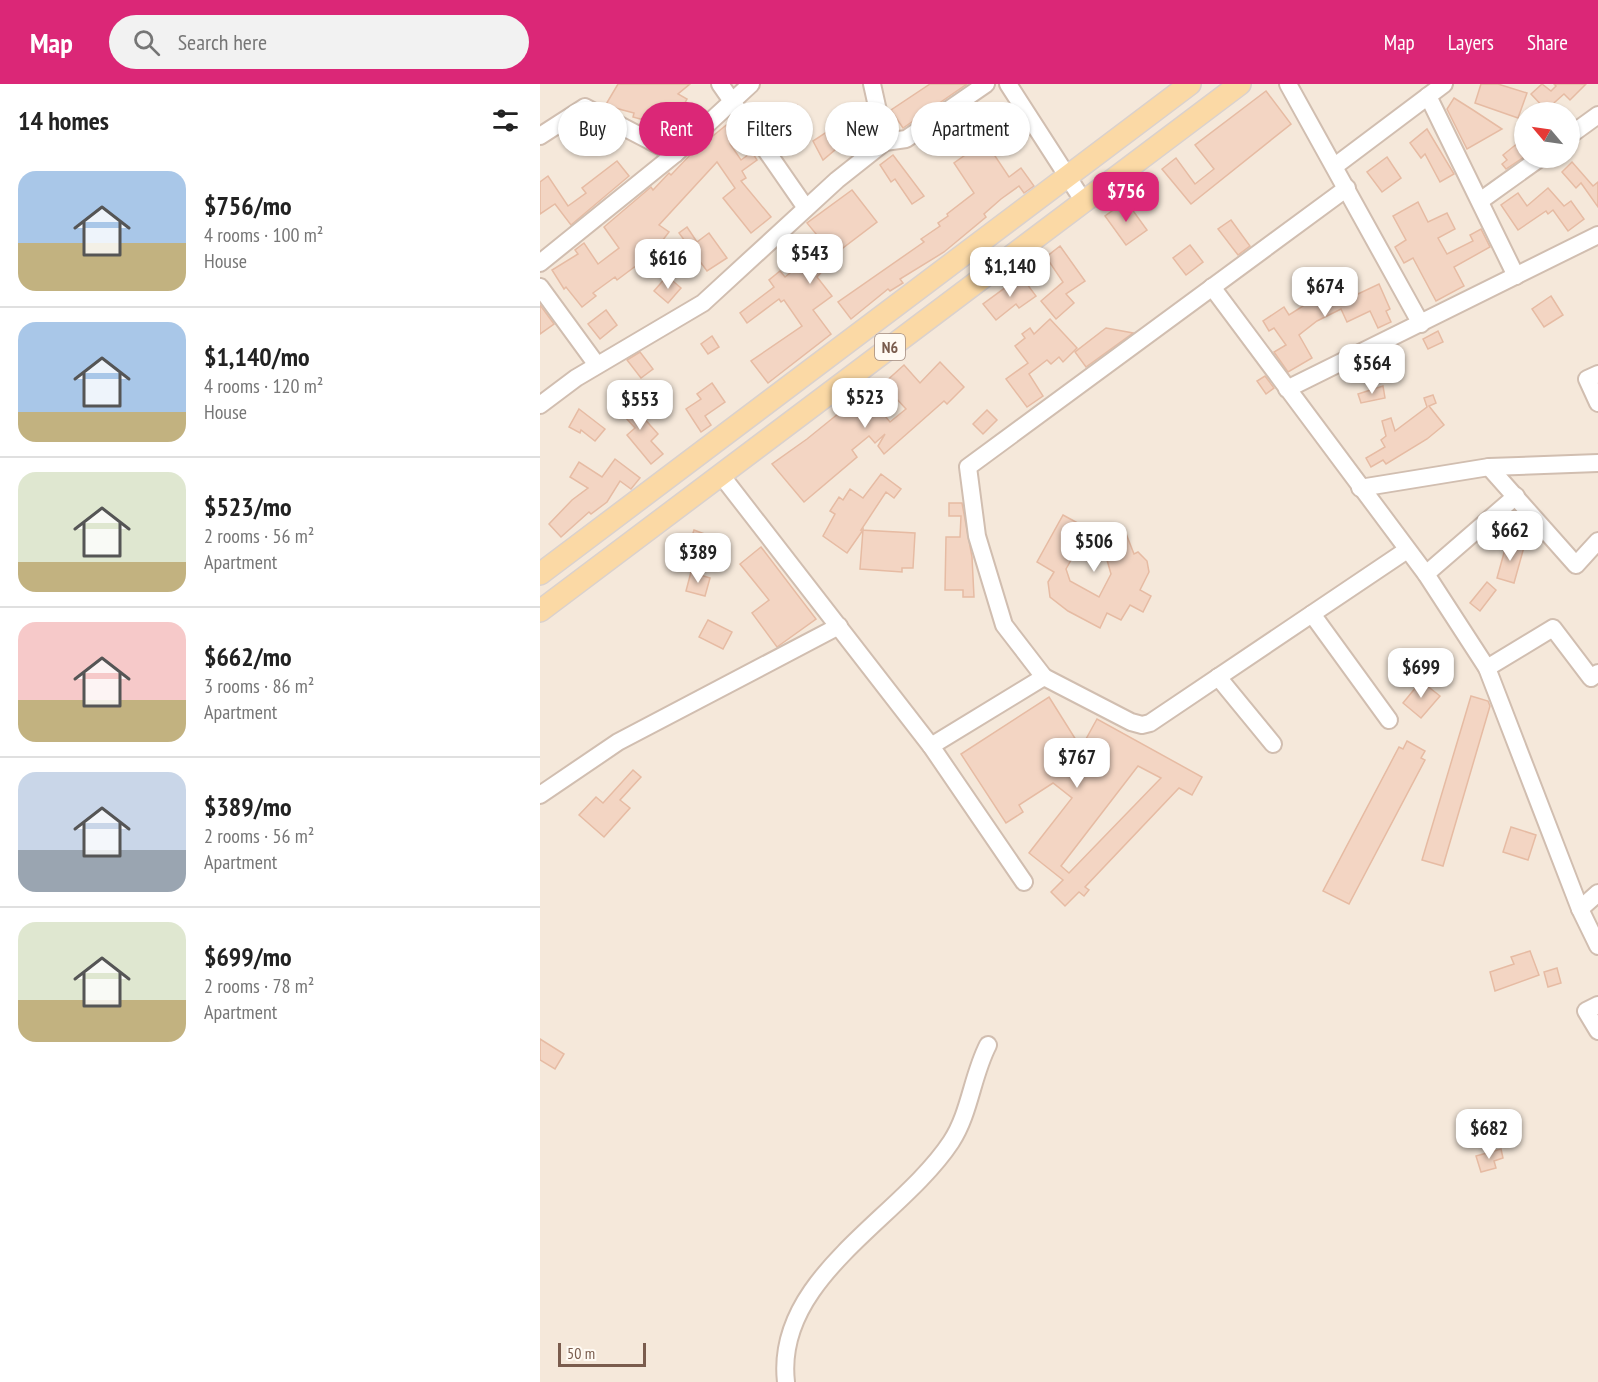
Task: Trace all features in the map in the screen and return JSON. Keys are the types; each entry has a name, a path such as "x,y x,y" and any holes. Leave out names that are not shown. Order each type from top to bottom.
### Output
{"main road":[{"name":"N6","path":"540,611 1240,84"},
{"name":"N6","path":"540,574 1188,86"},
{"path":"1188,86 1203,112"},
{"path":"741,422 755,448"},
{"path":"610,522 622,549"}],"street":[{"path":"720,84 731,102"},
{"path":"733,102 751,84"},
{"path":"872,84 876,102"},
{"path":"899,140 906,139 986,84"},
{"path":"1008,84 1084,202"},
{"path":"1288,84 1421,324"},
{"path":"1335,166 1444,84"},
{"path":"1428,96 1516,276"},
{"path":"540,136 585,107 639,135"},
{"path":"714,119 726,108"},
{"path":"1580,128 1598,115"},
{"path":"540,263 673,156"},
{"path":"769,156 806,208"},
{"path":"540,405 597,365 703,303 806,208 868,156"},
{"path":"1480,201 1526,168"},
{"path":"1347,188 968,467 977,536 1004,625 1044,677 1131,722 1142,725 1150,723 1407,550"},
{"path":"1287,389 1598,235"},
{"path":"540,287 597,365"},
{"path":"1212,287 1426,574 1487,668 1580,909 1598,946"},
{"path":"1598,374 1587,379 1598,403"},
{"path":"1360,488 1489,467 1598,463"},
{"path":"1489,467 1576,565 1598,541"},
{"path":"721,475 932,746 1024,882"},
{"path":"1426,574 1516,496"},
{"path":"1312,614 1389,720"},
{"path":"540,795 618,742 839,626"},
{"path":"1487,668 1553,628 1591,678 1598,673"},
{"path":"932,746 1044,677"},
{"path":"1218,677 1273,744"},
{"path":"1580,909 1598,893"},
{"path":"1598,1005 1586,1011 1598,1031"},
{"path":"786,1382 788,1345 795,1316 810,1292 837,1260 886,1215 950,1143 962,1123 988,1045"}],"shaded area":[{"path":"540,84 1598,84 1598,1382 540,1382"}],"building":[{"path":"618,84 690,84 678,94 687,99 685,102 639,102 639,119 633,117 634,113 627,111 627,102 607,102"},
{"path":"930,84 967,84 941,102 911,102 911,122 903,128 899,122 899,105"},
{"path":"1481,84 1498,84 1527,93 1524,102 1514,102 1514,117 1475,103"},
{"path":"1542,84 1551,91 1556,86 1554,84 1586,84 1570,100 1564,94 1555,102 1538,102 1531,94"},
{"path":"1266,91 1291,124 1191,204 1162,169 1176,158 1195,184 1214,169 1195,145"},
{"path":"1454,98 1502,129 1467,149 1447,109"},
{"path":"726,125 726,156 738,156 741,160 746,156 754,156 757,160 742,171 746,178 741,181 771,217 751,233 723,198 735,188 717,162 659,225 669,232 659,245 656,242 645,259 617,280 615,277 593,293 596,296 582,307 566,287 564,289 552,270 578,254 575,250 584,243 598,264 619,248 604,227 651,187 653,190 669,173 671,175 689,156 714,156 714,135"},
{"path":"1427,129 1454,174 1440,182 1425,154 1421,158 1410,143"},
{"path":"825,133 825,156 828,156 823,160 813,141"},
{"path":"1514,146 1514,164 1506,169 1502,164 1507,160 1503,155"},
{"path":"894,156 924,196 912,204 895,179 891,182 880,165"},
{"path":"964,156 995,156 1009,177 1021,168 1034,186 1024,193 1019,186 1001,199 984,214 986,217 944,252 900,279 903,283 890,291 888,289 851,319 838,302 924,242 921,239 940,226 938,223 948,216 947,214 974,193 954,163"},
{"path":"1387,157 1401,178 1382,192 1367,172"},
{"path":"617,161 629,176 571,225 555,204 540,214 540,182 548,176 568,206 586,193 582,188"},
{"path":"1566,168 1577,168 1593,186 1598,182 1598,207 1581,183 1576,188 1562,172"},
{"path":"1548,188 1564,206 1571,201 1584,219 1568,231 1553,210 1548,214 1546,211 1518,230 1501,205 1518,193 1527,206"},
{"path":"852,190 877,222 843,248 834,265 830,263 817,277 832,296 813,310 831,334 768,383 751,361 802,326 784,300 781,302 779,299 747,323 740,313 774,287 769,280 780,271 785,277 810,257 808,255 821,240 807,223"},
{"path":"1126,201 1147,230 1126,245 1105,216"},
{"path":"1418,202 1428,222 1447,213 1455,229 1438,238 1447,254 1473,241 1470,235 1481,229 1490,247 1454,267 1464,286 1436,301 1413,258 1404,263 1395,247 1406,240 1393,216"},
{"path":"1231,220 1250,246 1238,255 1218,229"},
{"path":"687,227 697,242 709,233 727,258 707,271 679,233"},
{"path":"1190,245 1203,262 1186,275 1173,258"},
{"path":"1060,246 1085,281 1066,294 1074,303 1056,319 1041,301 1063,282 1046,257"},
{"path":"667,276 681,288 668,303 654,291"},
{"path":"1021,276 1036,296 1019,308 1016,304 996,320 983,304"},
{"path":"1350,276 1358,294 1379,284 1390,309 1386,311 1391,322 1378,328 1370,311 1347,322 1341,309 1317,321 1299,335 1312,358 1288,372 1274,352 1286,345 1274,328 1269,331 1263,321 1284,307 1289,315"},
{"path":"1551,296 1563,315 1544,327 1532,309"},
{"path":"540,305 554,324 540,334"},
{"path":"606,310 617,325 600,339 588,324"},
{"path":"1050,319 1077,348 1063,362 1059,357 1051,364 1047,360 1029,374 1043,396 1027,407 1006,379 1028,363 1015,346 1025,338 1022,334 1030,328 1034,334"},
{"path":"1106,328 1133,333 1086,367 1075,352"},
{"path":"1438,331 1443,342 1428,349 1423,339"},
{"path":"712,336 719,347 708,354 701,344"},
{"path":"640,352 653,369 641,378 627,360"},
{"path":"940,362 964,387 947,404 944,401 884,454 878,446 885,434 875,443 869,436 852,450 857,457 804,502 772,464 865,392 890,422 906,409 883,384 904,365 920,383"},
{"path":"1265,376 1274,388 1266,394 1257,381"},
{"path":"712,383 725,402 705,416 711,425 701,432 686,409 701,399 697,394"},
{"path":"1383,386 1385,398 1361,403 1358,394"},
{"path":"1433,395 1436,403 1429,406 1444,425 1427,439 1386,464 1383,460 1371,467 1366,458 1385,447 1381,440 1386,436 1382,421 1391,418 1395,431 1427,407 1424,398"},
{"path":"625,397 658,434 651,441 663,454 651,464 627,435 635,428 615,406"},
{"path":"579,409 605,429 595,441 581,430 580,433 569,427"},
{"path":"987,410 997,420 983,434 973,424"},
{"path":"615,459 640,478 631,489 620,481 607,502 591,514 589,512 561,537 549,524 572,500 588,488 570,477 579,462 602,477"},
{"path":"881,474 901,489 894,498 886,492 861,530 863,530 847,553 823,536 835,514 830,511 839,497 843,500 850,489 863,498"},
{"path":"949,503 962,503 972,557 974,597 963,597 963,590 945,590 946,537 960,537 961,516 949,516"},
{"path":"1063,515 1105,538 1125,531 1134,554 1138,552 1147,561 1149,572 1140,590 1151,596 1143,612 1130,605 1121,620 1107,613 1100,628 1068,611 1050,597 1048,582 1054,572 1037,562","holes":["1079,546 1088,558 1107,560 1111,574 1099,597 1070,581 1066,569"]},
{"path":"694,530 715,538 709,553 689,545"},
{"path":"863,530 915,533 913,568 902,568 902,572 860,569"},
{"path":"1507,542 1524,547 1514,583 1497,578"},
{"path":"761,547 816,619 777,647 752,613 769,600 740,564"},
{"path":"691,572 710,578 705,596 686,591"},
{"path":"1487,582 1496,590 1480,611 1470,603"},
{"path":"708,620 732,632 723,649 699,637"},
{"path":"1421,681 1440,696 1421,718 1403,703"},
{"path":"1471,696 1488,701 1490,706 1443,866 1422,860"},
{"path":"1049,697 1081,748 1097,719 1202,777 1192,795 1179,788 1085,887 1089,890 1084,896 1079,892 1065,906 1051,892 1063,880 1029,853 1072,798 1053,783 1019,805 1023,812 1006,823 961,754","holes":["1138,766 1161,778 1069,873 1061,866"]},
{"path":"1407,741 1425,751 1421,758 1425,760 1349,904 1323,891 1399,747 1403,749"},
{"path":"633,770 641,777 620,800 630,808 604,837 579,815 596,797 603,803"},
{"path":"1511,827 1536,835 1528,860 1503,852"},
{"path":"1530,951 1539,975 1495,991 1490,972 1514,964 1511,957"},
{"path":"1557,968 1561,983 1548,987 1544,972"},
{"path":"540,1039 564,1054 555,1069 540,1060"},
{"path":"1501,1149 1503,1158 1494,1161 1496,1168 1481,1172 1476,1156"}]}
